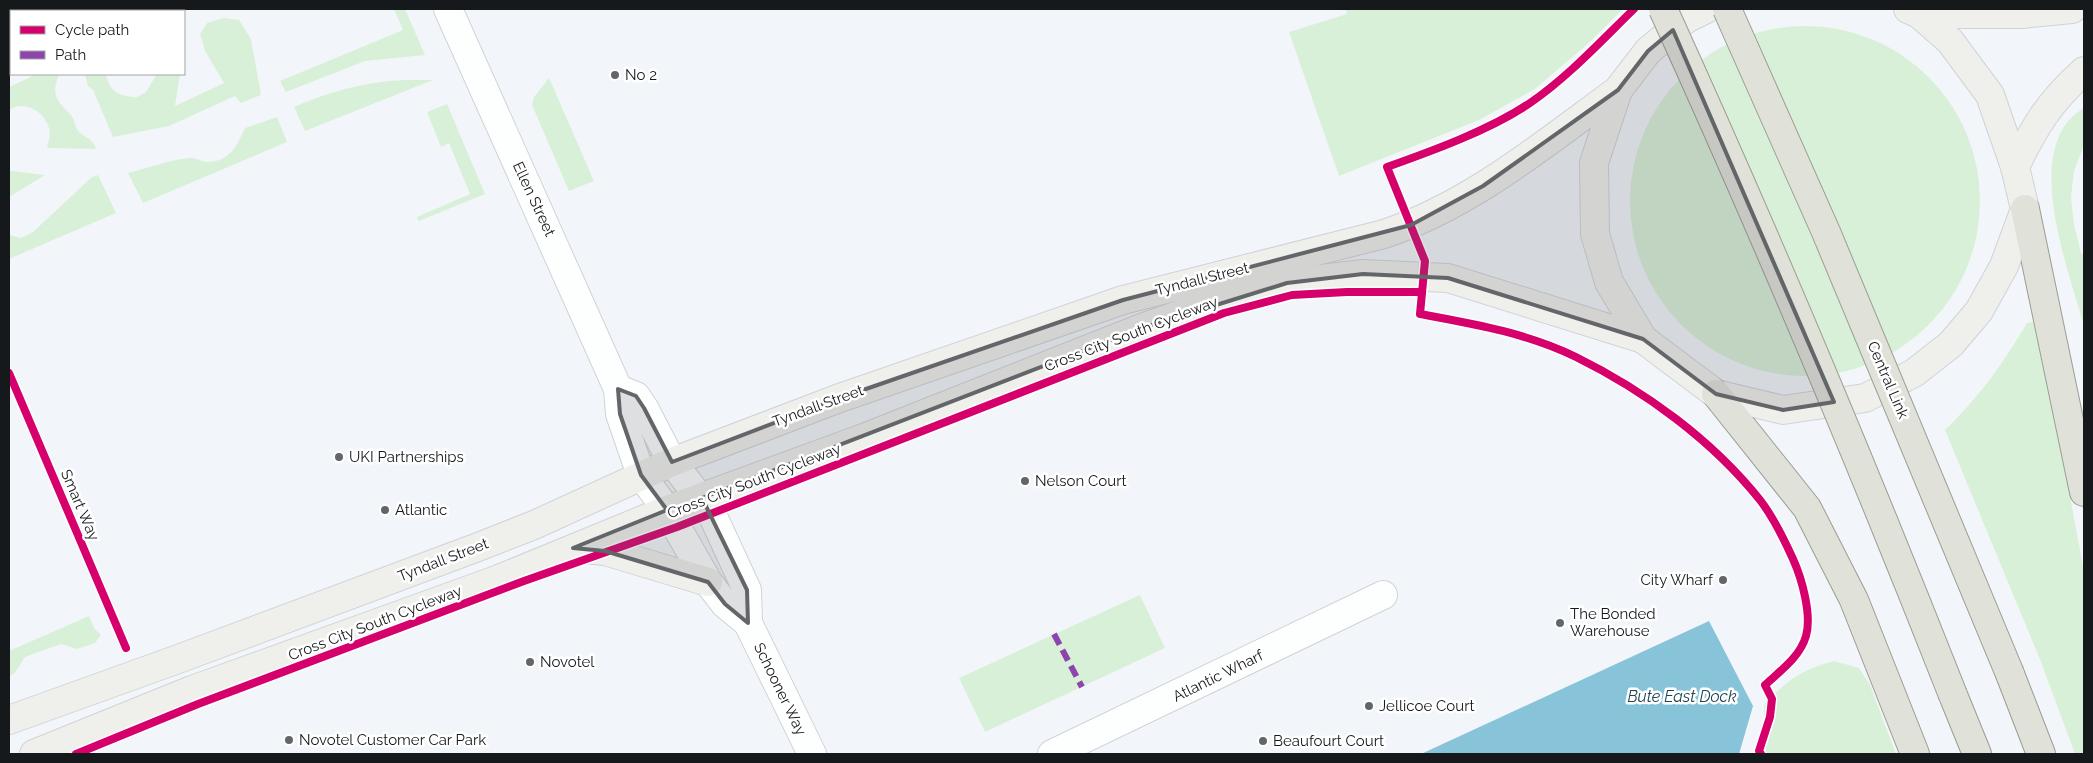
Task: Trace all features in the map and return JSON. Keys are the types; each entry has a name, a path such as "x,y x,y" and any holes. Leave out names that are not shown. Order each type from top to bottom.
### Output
{"main road":[{"path":"1663,9 1778,268 1887,529 1977,754"},
{"name":"Central Link","path":"1727,9 1826,232 2010,674 2041,754"},
{"path":"2025,209 2084,492"},
{"path":"1716,394 1807,508 1854,600 1915,754"}],"street":[{"name":"Ellen Street","path":"448,9 618,389 620,414 641,475 667,510"},
{"path":"1706,9 1686,19 1648,51 1618,90 1594,163 1595,234 1609,282 1643,339 1716,394 1783,410 1865,398 1914,373 1951,344 1979,311 2004,266 2025,209 2015,168 1990,95 1950,41 1913,11"},
{"path":"1913,11 2022,14 2072,9"},
{"path":"2015,168 2033,129 2061,90 2084,71"},
{"name":"Tyndall Street","path":"9,720 478,547 672,462 837,399 1123,300 1376,236 1412,225 1459,202 1618,90"},
{"name":"Tyndall Street","path":"34,754 192,690 499,579 667,510 861,439 1139,330 1198,308 1287,283 1363,274 1448,278 1643,339"},
{"path":"618,389 636,396 672,462"},
{"name":"Schooner Way","path":"672,462 702,498 747,590 748,623 812,754"},
{"name":"Schooner Way","path":"667,510 708,582 725,604 748,623"},
{"path":"573,548 605,551 708,582"},
{"name":"Atlantic Wharf","path":"1052,754 1383,595"}],"highlighted area":[{"path":"1673,30 1834,402 1783,410 1716,394 1643,339 1448,278 1363,274 1287,283 1139,329 702,498 747,590 748,623 725,604 708,582 605,551 573,548 667,510 641,475 620,414 618,389 636,396 672,462 837,399 1123,300 1411,225 1483,186 1618,90 1648,51"}],"green space":[{"path":"394,9 405,9 425,55 365,61 286,92 280,81 403,30"},
{"path":"1346,9 1623,9 1591,41 1535,89 1479,120 1339,176 1289,32 1347,14"},
{"path":"224,18 239,20 251,39 261,95 241,103 235,96 169,126 113,137 93,90 88,86 85,75 106,75 107,80 116,92 125,96 137,97 146,92 156,75 180,75 175,106 224,83 205,51 200,34 207,23"},
{"path":"1805,26 1822,27 1856,34 1887,47 1916,66 1940,90 1959,119 1972,150 1979,184 1979,218 1972,252 1959,283 1940,312 1916,336 1887,355 1856,368 1822,375 1805,376 1788,375 1754,368 1723,355 1694,336 1670,312 1651,283 1638,252 1631,218 1630,201 1631,184 1638,150 1651,119 1670,90 1694,66 1723,47 1754,34 1788,27"},
{"path":"35,75 59,75 55,87 56,97 72,117 78,131 92,141 96,149 47,148 50,131 47,122 39,112 27,107 15,107 9,110 9,87"},
{"path":"549,78 594,181 569,191 532,105 534,97"},
{"path":"405,80 433,80 305,131 294,107 348,88"},
{"path":"447,104 485,194 419,221 417,217 470,194 449,143 441,147 427,112"},
{"path":"2084,108 2084,145 2074,171 2071,197 2074,225 2081,253 2084,255 2084,326 2060,243 2051,179 2054,150 2065,126"},
{"path":"277,117 287,142 143,203 128,173 181,159 191,158 207,162 222,159 236,146 245,128"},
{"path":"9,171 12,171 45,175 9,197"},
{"path":"98,175 116,213 9,259 9,235 21,238 33,232 92,177"},
{"path":"2027,323 2036,323 2038,327 2084,571 2084,754 2075,754 2041,662 1945,430 1980,392 2009,353"},
{"path":"1140,595 1165,648 985,732 959,678"},
{"path":"89,616 94,628 101,635 95,643 77,649 61,644 25,657 14,674 9,676 9,651"},
{"path":"1834,661 1859,668 1870,685 1896,754 1765,754 1764,705 1795,677 1812,668"}],"water":[{"name":"Bute East Dock","path":"1709,621 1753,706 1739,754 1421,754"}],"marked path":[{"path":"1054,634 1082,687"}],"cycle path":[{"path":"1634,9 1571,70 1530,103 1479,131 1387,167 1425,261 1420,314 1519,335 1576,357 1602,370 1652,401 1699,437 1741,478 1770,514 1786,544 1800,577 1807,608 1808,627 1799,651 1765,685 1772,699 1770,717 1759,751 1761,754"},
{"name":"Cross City South Cycleway","path":"76,754 198,704 524,581 677,527 1224,313 1292,295 1347,292 1422,292"},
{"name":"Smart Way","path":"9,373 126,648"}],"place":[{"name":"No 2","path":"615,75"},
{"name":"UKI Partnerships","path":"339,457"},
{"name":"Nelson Court","path":"1025,481"},
{"name":"Atlantic","path":"385,510"},
{"name":"City Wharf","path":"1723,580"},
{"name":"The Bonded Warehouse","path":"1560,623"},
{"name":"Novotel","path":"530,662"},
{"name":"Jellicoe Court","path":"1369,706"},
{"name":"Novotel Customer Car Park","path":"289,740"},
{"name":"Beaufourt Court","path":"1263,741"}]}
